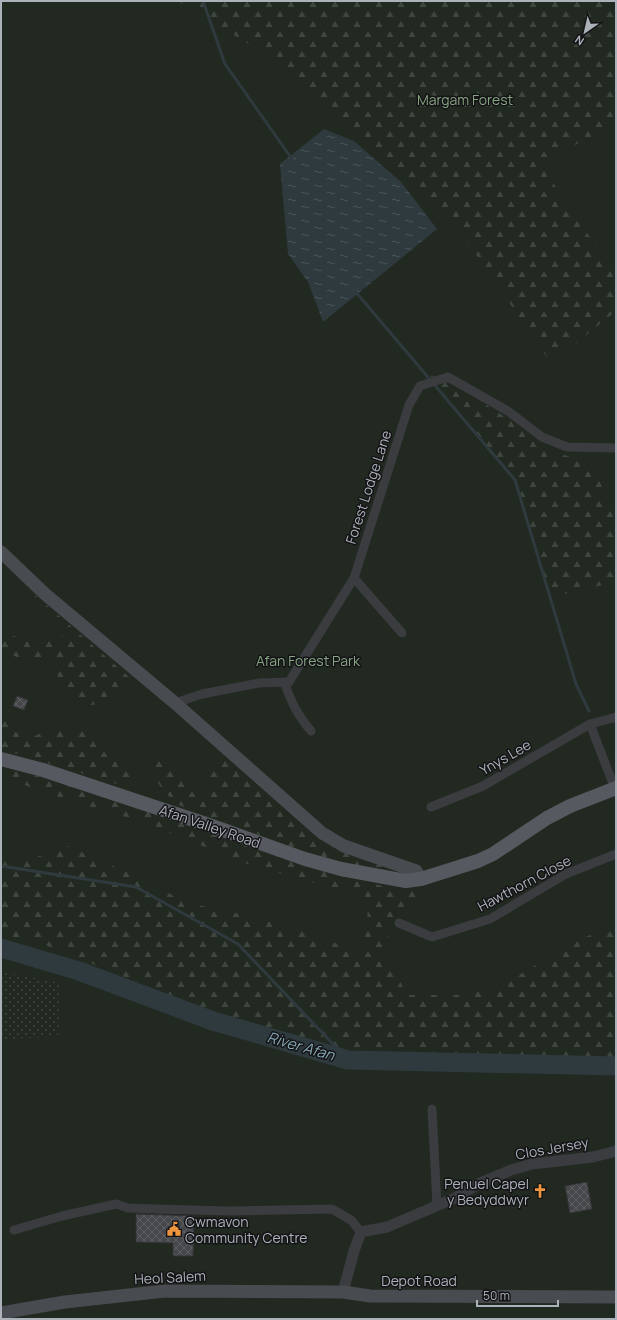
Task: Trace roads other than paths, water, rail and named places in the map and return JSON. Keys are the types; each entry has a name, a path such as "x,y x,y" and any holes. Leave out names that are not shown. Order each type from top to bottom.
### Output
{"main road":[{"path":"1,552 45,594 175,704 322,833 344,846 416,871 421,879"},
{"name":"Afan Valley Road","path":"1,759 66,778 212,826 305,859 341,869 406,881 421,879 478,861 493,854 548,818 570,806 616,789"},
{"name":"Heol Salem","path":"6,1314 65,1302 165,1291 342,1292"},
{"name":"Depot Road","path":"342,1292 370,1296 616,1297"}],"street":[{"name":"Forest Lodge Lane","path":"284,682 289,682 354,578 408,405 420,386 448,377 508,411 542,437 567,447 616,448"},
{"path":"354,578 402,633"},
{"path":"175,704 202,694 259,683 284,682 290,700 298,716 311,731"},
{"name":"Ynys Lee","path":"431,807 483,786 590,724 616,717"},
{"path":"590,724 616,789"},
{"name":"Hawthorn Close","path":"399,923 432,936 490,919 566,874 616,854"},
{"path":"432,1109 437,1206"},
{"name":"Clos Jersey","path":"361,1232 387,1227 455,1198 480,1183 511,1170 532,1164 593,1157 616,1151"},
{"path":"14,1230 62,1216 116,1204 128,1208 229,1211 332,1209 351,1220 361,1232 342,1292"}],"water":[{"path":"324,129 354,141 401,182 437,229 323,322 308,282 288,254 280,164"}],"waterway":[{"path":"203,1 225,64 292,159"},
{"path":"355,291 515,480 576,684 589,711"},
{"path":"1,866 136,887 238,944 348,1060"},
{"name":"River Afan","path":"1,948 79,971 213,1021 348,1060 616,1066"}],"place":[{"name":"Penuel Capel y Bedyddwyr","path":"540,1191"},
{"name":"Cwmavon Community Centre","path":"174,1229"}],"park label":[{"name":"Margam Forest","path":"465,99"},
{"name":"Afan Forest Park","path":"308,660"}]}
